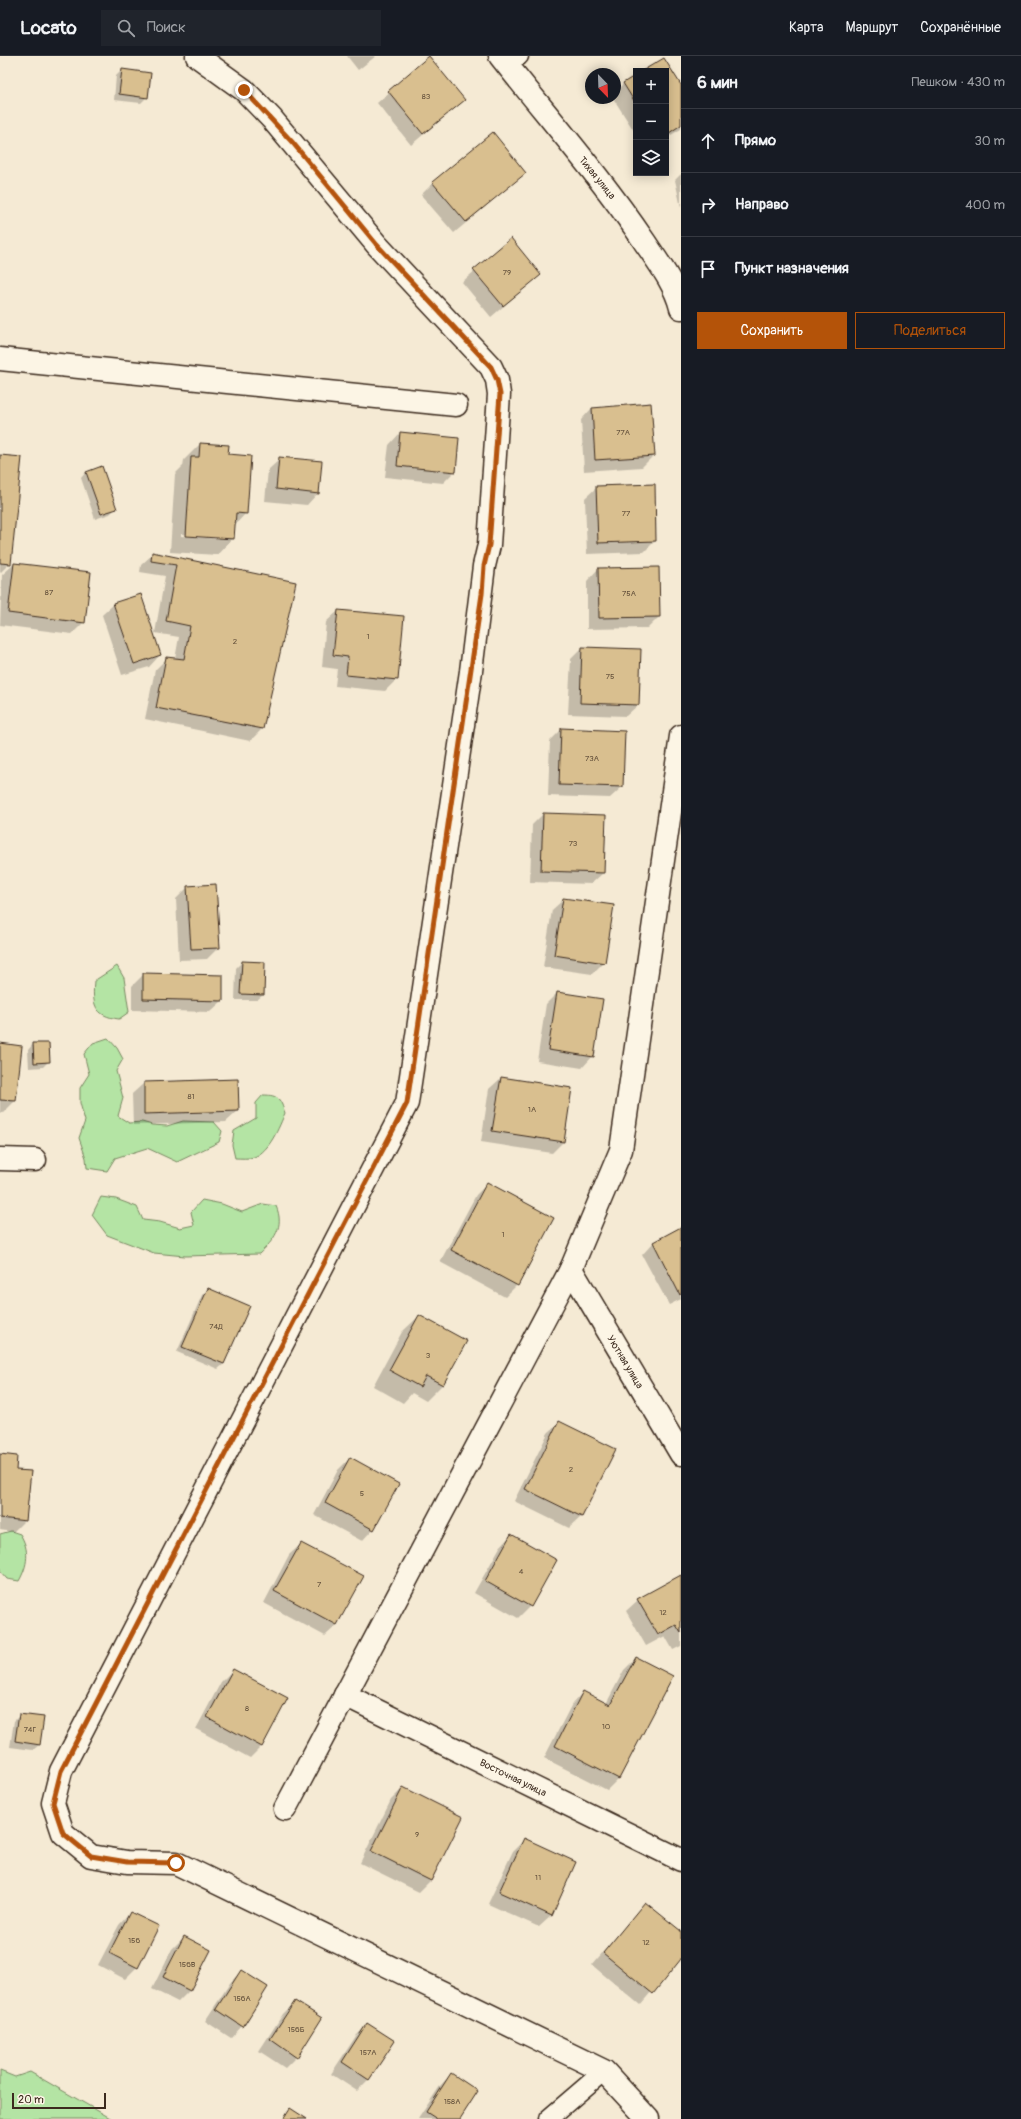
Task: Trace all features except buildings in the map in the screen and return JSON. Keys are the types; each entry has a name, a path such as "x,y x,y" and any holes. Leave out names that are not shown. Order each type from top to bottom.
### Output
{"street":[{"path":"197,56 244,90 272,119 377,245 491,367 497,380 500,394 494,501 482,594 407,1103 61,1771 53,1803 63,1833 91,1856 127,1862 176,1863 604,2071 648,2119"},
{"name":"Тихая улица","path":"507,57 627,215 680,300"},
{"path":"0,359 456,405"},
{"path":"285,1809 571,1269 621,1150 681,736"},
{"path":"0,1159 35,1160"},
{"name":"Уютная улица","path":"571,1269 681,1454"},
{"name":"Восточная улица","path":"345,1695 681,1860"}],"lane":[{"path":"548,2119 604,2071"}],"green space":[{"path":"117,966 124,978 129,1012 119,1019 104,1015 96,1008 94,1002 94,981"},
{"path":"108,1038 117,1048 123,1059 116,1071 123,1098 118,1116 129,1123 142,1122 152,1125 167,1126 183,1121 214,1122 222,1131 219,1142 177,1162 147,1148 115,1158 107,1171 87,1168 86,1158 79,1138 85,1121 80,1103 80,1088 89,1074 84,1054 93,1043"},
{"path":"263,1095 276,1097 282,1104 285,1113 280,1125 265,1150 260,1154 250,1158 235,1158 232,1145 234,1131 256,1118 256,1103"},
{"path":"101,1197 116,1199 137,1207 143,1220 160,1222 180,1228 194,1225 191,1212 202,1200 222,1204 242,1212 263,1204 276,1206 279,1227 269,1244 259,1254 185,1256 154,1253 107,1235 92,1215"},
{"path":"11,1531 20,1534 25,1546 27,1558 19,1581 7,1579 0,1571 0,1534"},
{"path":"0,2071 15,2077 30,2072 112,2119 0,2119"}],"route":[{"path":"176,1863 127,1862 91,1856 63,1833 53,1803 61,1771 407,1103 471,671 482,594 484,566 489,545 494,501 495,461 500,394 497,380 491,367 377,245 293,143 244,90"}]}
